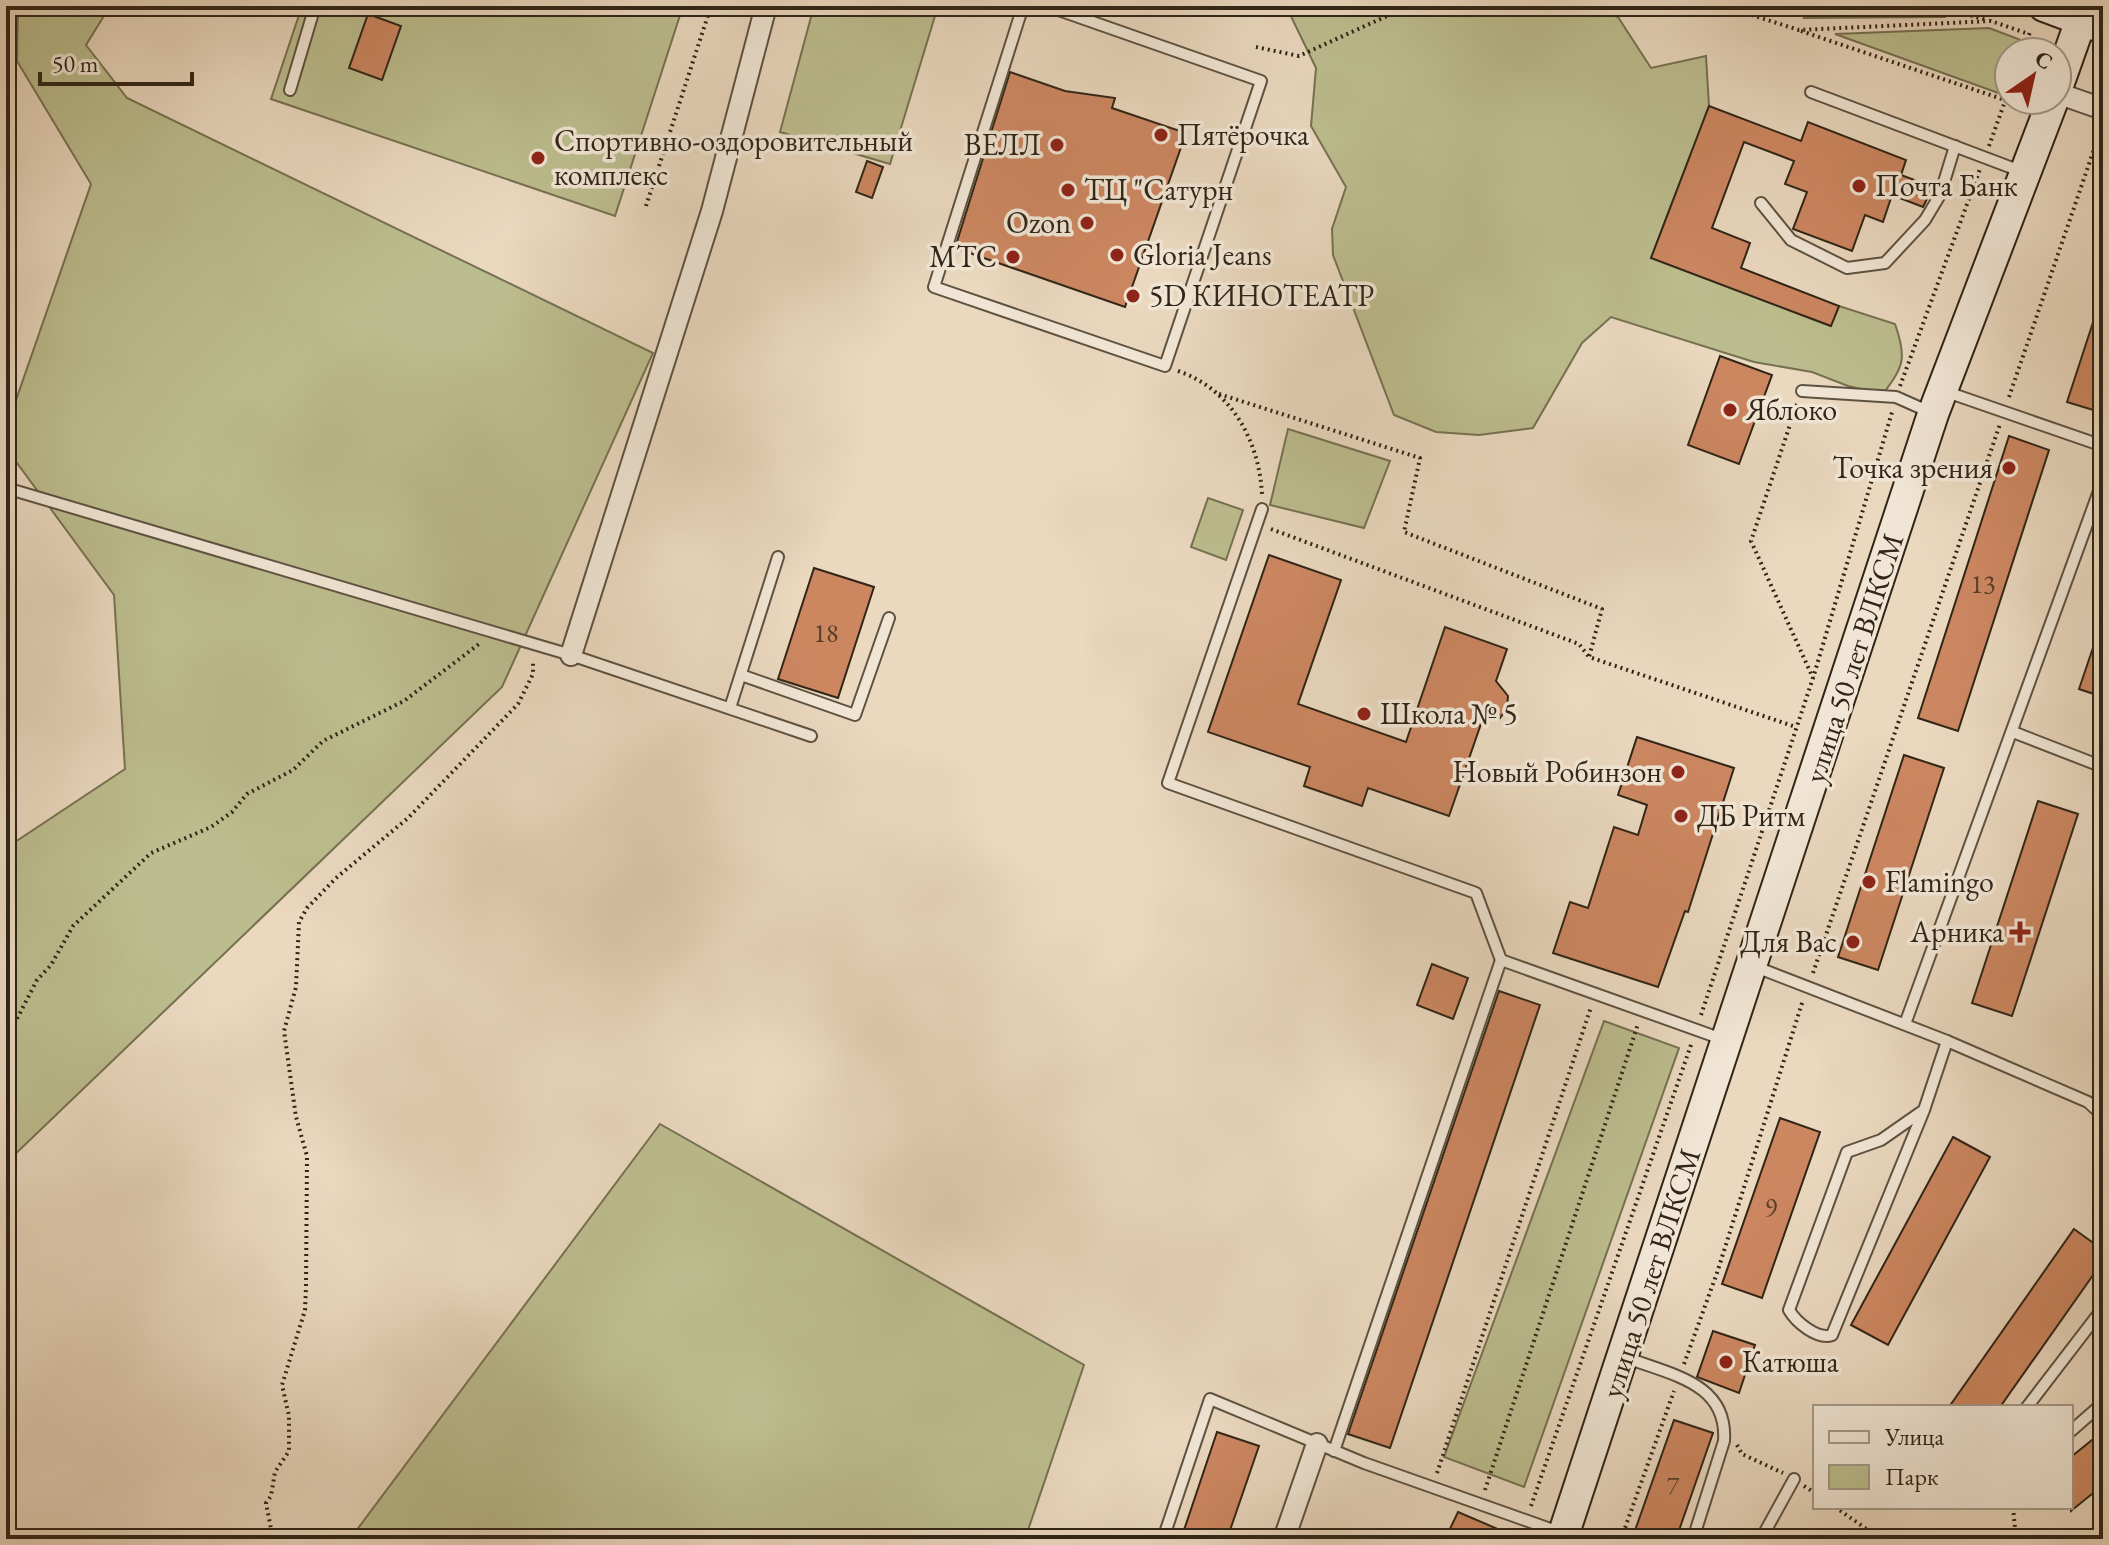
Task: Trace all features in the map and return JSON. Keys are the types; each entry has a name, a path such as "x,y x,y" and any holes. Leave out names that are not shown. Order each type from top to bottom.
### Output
{"street":[{"path":"571,655 712,211 766,6"},
{"path":"2044,6 2090,18 2073,56"},
{"path":"2073,97 2103,109"},
{"name":"улица 50 лет ВЛКСМ","path":"1563,1536 1938,402 2047,116"},
{"path":"1284,1539 1326,1447"}],"lane":[{"path":"290,90 315,6"},
{"path":"1023,6 934,287 1165,366 1261,81 1047,6"},
{"path":"1811,92 2025,173"},
{"path":"1761,203 1791,240 1847,268 1885,263 1925,220 1940,195 1955,146"},
{"path":"1802,391 1938,402 2103,446"},
{"path":"1905,1024 2103,480"},
{"path":"6,488 571,655 811,736"},
{"path":"1262,509 1168,783 1476,893 1501,960 1326,1447"},
{"path":"730,708 778,557"},
{"path":"741,675 855,715 889,618"},
{"path":"2013,732 2103,767"},
{"path":"1501,960 1728,1041"},
{"path":"1754,966 1947,1041 2088,1102 2103,1116"},
{"path":"1924,1110 1881,1140 1847,1152 1789,1310 1798,1321 1819,1335 1832,1335 1924,1110 1947,1041"},
{"path":"2029,1405 2103,1308"},
{"path":"1623,1356 1708,1391 1718,1404 1725,1426 1724,1441 1693,1539"},
{"path":"1163,1539 1210,1399 1326,1447 1563,1536"},
{"path":"2073,1429 2103,1403"},
{"path":"1761,1539 1794,1479"}],"path":[{"path":"646,206 711,6"},
{"path":"1256,47 1299,56 1409,6"},
{"path":"1723,6 1993,96"},
{"path":"1936,6 2029,34"},
{"path":"1799,30 1991,21"},
{"path":"1526,1520 1697,1029 1813,678 1896,397 1999,116"},
{"path":"2007,405 2103,122"},
{"path":"1165,366 1201,379 1219,394 1240,421 1255,452 1262,509"},
{"path":"1802,391 1751,541 1813,678"},
{"path":"1219,394 1420,458 1404,532 1602,609 1589,657"},
{"path":"1621,1539 1717,1273 1786,1046 2002,420"},
{"path":"1256,524 1579,644 1589,657 1796,727"},
{"path":"6,1040 37,980 46,972 73,926 151,853 211,827 232,812 247,794 293,770 323,741 404,701 492,632"},
{"path":"273,1539 266,1503 271,1496 275,1472 289,1451 289,1416 282,1385 305,1310 306,1287 307,1156 296,1117 284,1031 296,987 299,922 336,878 408,818 518,704 533,674 527,642"},
{"path":"1432,1487 1596,993"},
{"path":"1481,1504 1642,1010"},
{"path":"1725,1426 1742,1454 1813,1492"},
{"path":"1838,1509 1881,1539"},
{"path":"2013,1509 2016,1539"}],"green space":[{"path":"18,6 110,6 86,45 127,98 653,353 502,687 6,1163 6,848 125,769 114,595 6,448 6,429 91,184 17,61"},
{"name":"Спортивно-оздоровительный комплекс","path":"302,6 683,6 615,216 271,99"},
{"path":"814,6 938,6 890,164 780,132"},
{"path":"1286,6 1583,6 1618,17 1651,68 1706,56 1709,106 1651,258 1830,326 1839,306 1895,324 1902,354 1895,376 1883,394 1848,386 1812,372 1754,362 1611,317 1582,343 1533,428 1479,435 1436,432 1394,415 1333,255 1332,229 1346,187 1311,126 1316,68"},
{"path":"1813,6 1910,6 1946,17 1804,18"},
{"path":"1989,28 2010,36 1993,36 1993,91 1835,34"},
{"path":"1288,429 1390,461 1364,528 1270,505"},
{"path":"1208,498 1243,510 1226,560 1191,547"},
{"path":"1604,1021 1679,1048 1524,1487 1444,1457"},
{"path":"660,1124 1084,1365 1025,1539 350,1539"}],"building":[{"path":"368,14 401,26 382,80 349,68"},
{"name":"ТЦ \"Сатурн","path":"1010,72 1065,91 1115,98 1112,108 1186,133 1125,307 955,248"},
{"path":"1709,106 1801,141 1808,122 1906,160 1901,175 1933,187 1923,207 1892,195 1883,222 1865,215 1852,251 1793,229 1807,192 1785,184 1794,161 1744,142 1712,228 1750,243 1741,268 1839,306 1831,326 1651,258"},
{"path":"867,161 883,167 872,198 856,192"},
{"path":"2100,301 2103,302 2103,413 2067,402"},
{"name":"Яблоко","path":"1720,356 1772,375 1739,464 1688,445"},
{"path":"2009,436 2049,450 1958,731 1918,718"},
{"path":"1269,555 1341,580 1298,704 1406,742 1445,627 1507,649 1496,681 1508,696 1507,708 1500,718 1482,721 1449,816 1368,788 1362,806 1304,786 1310,767 1208,732"},
{"path":"814,568 874,587 838,698 778,679"},
{"path":"2100,627 2103,628 2103,697 2079,689"},
{"name":"ДБ Ритм","path":"1637,737 1734,768 1688,912 1685,911 1658,987 1553,953 1570,902 1588,908 1614,827 1638,835 1647,805 1618,795"},
{"path":"1904,755 1944,768 1878,970 1838,957"},
{"path":"2038,801 2078,814 2012,1016 1972,1003"},
{"path":"1432,964 1468,978 1453,1019 1417,1005"},
{"path":"1499,991 1540,1005 1390,1448 1348,1434"},
{"path":"1780,1118 1820,1132 1762,1298 1722,1284"},
{"path":"1953,1137 1990,1157 1888,1345 1851,1325"},
{"path":"2074,1229 2103,1250 2103,1261 2001,1405 1950,1405"},
{"name":"Катюша","path":"1713,1331 1755,1345 1739,1393 1697,1377"},
{"path":"1674,1420 1713,1433 1676,1539 1632,1539"},
{"path":"2103,1431 2103,1485 2071,1511 2073,1509 2073,1455"},
{"path":"1217,1432 1259,1446 1227,1539 1181,1539"},
{"path":"1458,1512 1521,1539 1461,1539 1448,1533"}],"place":[{"name":"Пятёрочка","path":"1161,135"},
{"name":"ВЕЛЛ","path":"1057,145"},
{"name":"Спортивно-оздоровительный комплекс","path":"538,158"},
{"name":"Почта Банк","path":"1859,186"},
{"name":"ТЦ \"Сатурн","path":"1068,190"},
{"name":"Ozon","path":"1087,223"},
{"name":"Gloria Jeans","path":"1117,255"},
{"name":"МТС","path":"1013,257"},
{"name":"5D КИНОТЕАТР","path":"1133,296"},
{"name":"Яблоко","path":"1730,410"},
{"name":"Точка зрения","path":"2009,468"},
{"name":"Школа № 5","path":"1364,714"},
{"name":"Новый Робинзон","path":"1678,772"},
{"name":"ДБ Ритм","path":"1681,816"},
{"name":"Flamingo","path":"1869,882"},
{"name":"Арника","path":"2020,932"},
{"name":"Для Вас","path":"1853,942"},
{"name":"Катюша","path":"1726,1362"}]}
